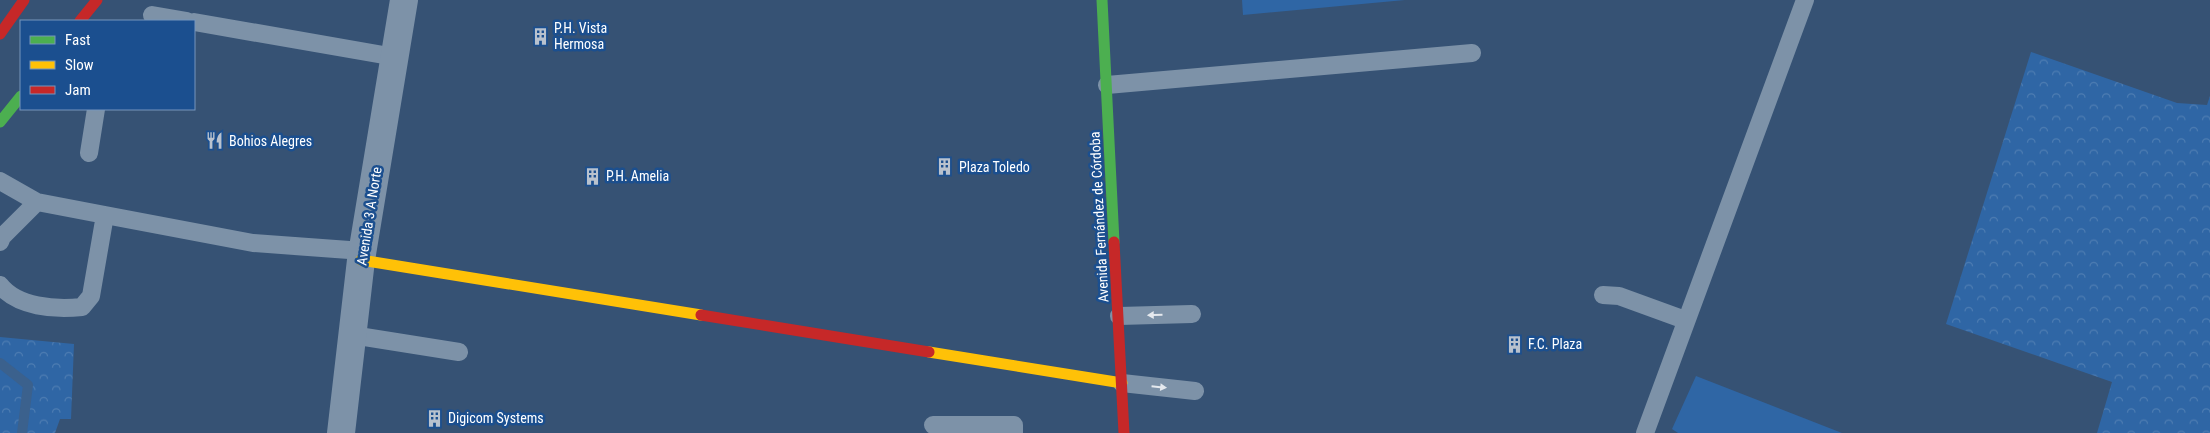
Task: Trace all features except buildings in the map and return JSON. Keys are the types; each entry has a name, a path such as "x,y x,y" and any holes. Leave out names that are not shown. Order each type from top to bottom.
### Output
{"street":[{"path":"0,34 24,0"},
{"path":"81,20 97,0"},
{"name":"Avenida 3 A Norte","path":"341,433 362,255 404,0"},
{"name":"Avenida Fernández de Córdoba","path":"1102,0 1124,433"},
{"path":"0,122 20,97"},
{"path":"362,255 1122,384"}],"lane":[{"path":"1645,433 1685,320 1805,0"},
{"path":"152,15 181,20"},
{"path":"195,22 395,57"},
{"path":"1107,85 1472,53"},
{"path":"88,153 96,110"},
{"path":"0,181 37,202 253,243 362,255"},
{"path":"0,242 2,237 37,202"},
{"path":"0,285 8,295 33,304 70,308 82,306 91,296 105,215"},
{"path":"1603,295 1619,296 1685,320"},
{"path":"1119,316 1192,314"},
{"path":"352,335 459,352"},
{"path":"1122,384 1195,391"},
{"path":"933,425 1014,425 1014,433"}],"green space":[{"path":"1242,0 1405,0 1243,15"},
{"path":"2031,52 2177,103 2207,105 2210,96 2210,433 2097,433 2112,382 1946,324"},
{"path":"0,337 74,344 71,419 60,419 55,433 0,433"},
{"path":"1696,376 1842,433 1678,433 1672,429"}],"waterway":[{"path":"0,363 28,385 22,433"}],"traffic: fast":[{"path":"1102,0 1114,242"},
{"path":"0,122 20,97"}],"traffic: slow":[{"path":"361,260 701,315"},
{"path":"929,352 1122,383"}],"traffic: jam":[{"path":"0,34 24,0"},
{"path":"81,20 97,0"},
{"path":"1114,242 1124,433"},
{"path":"701,315 929,352"}],"place":[{"name":"P.H. Vista Hermosa","path":"540,36"},
{"name":"Bohios Alegres","path":"215,141"},
{"name":"Plaza Toledo","path":"945,167"},
{"name":"P.H. Amelia","path":"592,176"},
{"name":"F.C. Plaza","path":"1514,344"},
{"name":"Digicom Systems","path":"434,418"}]}
